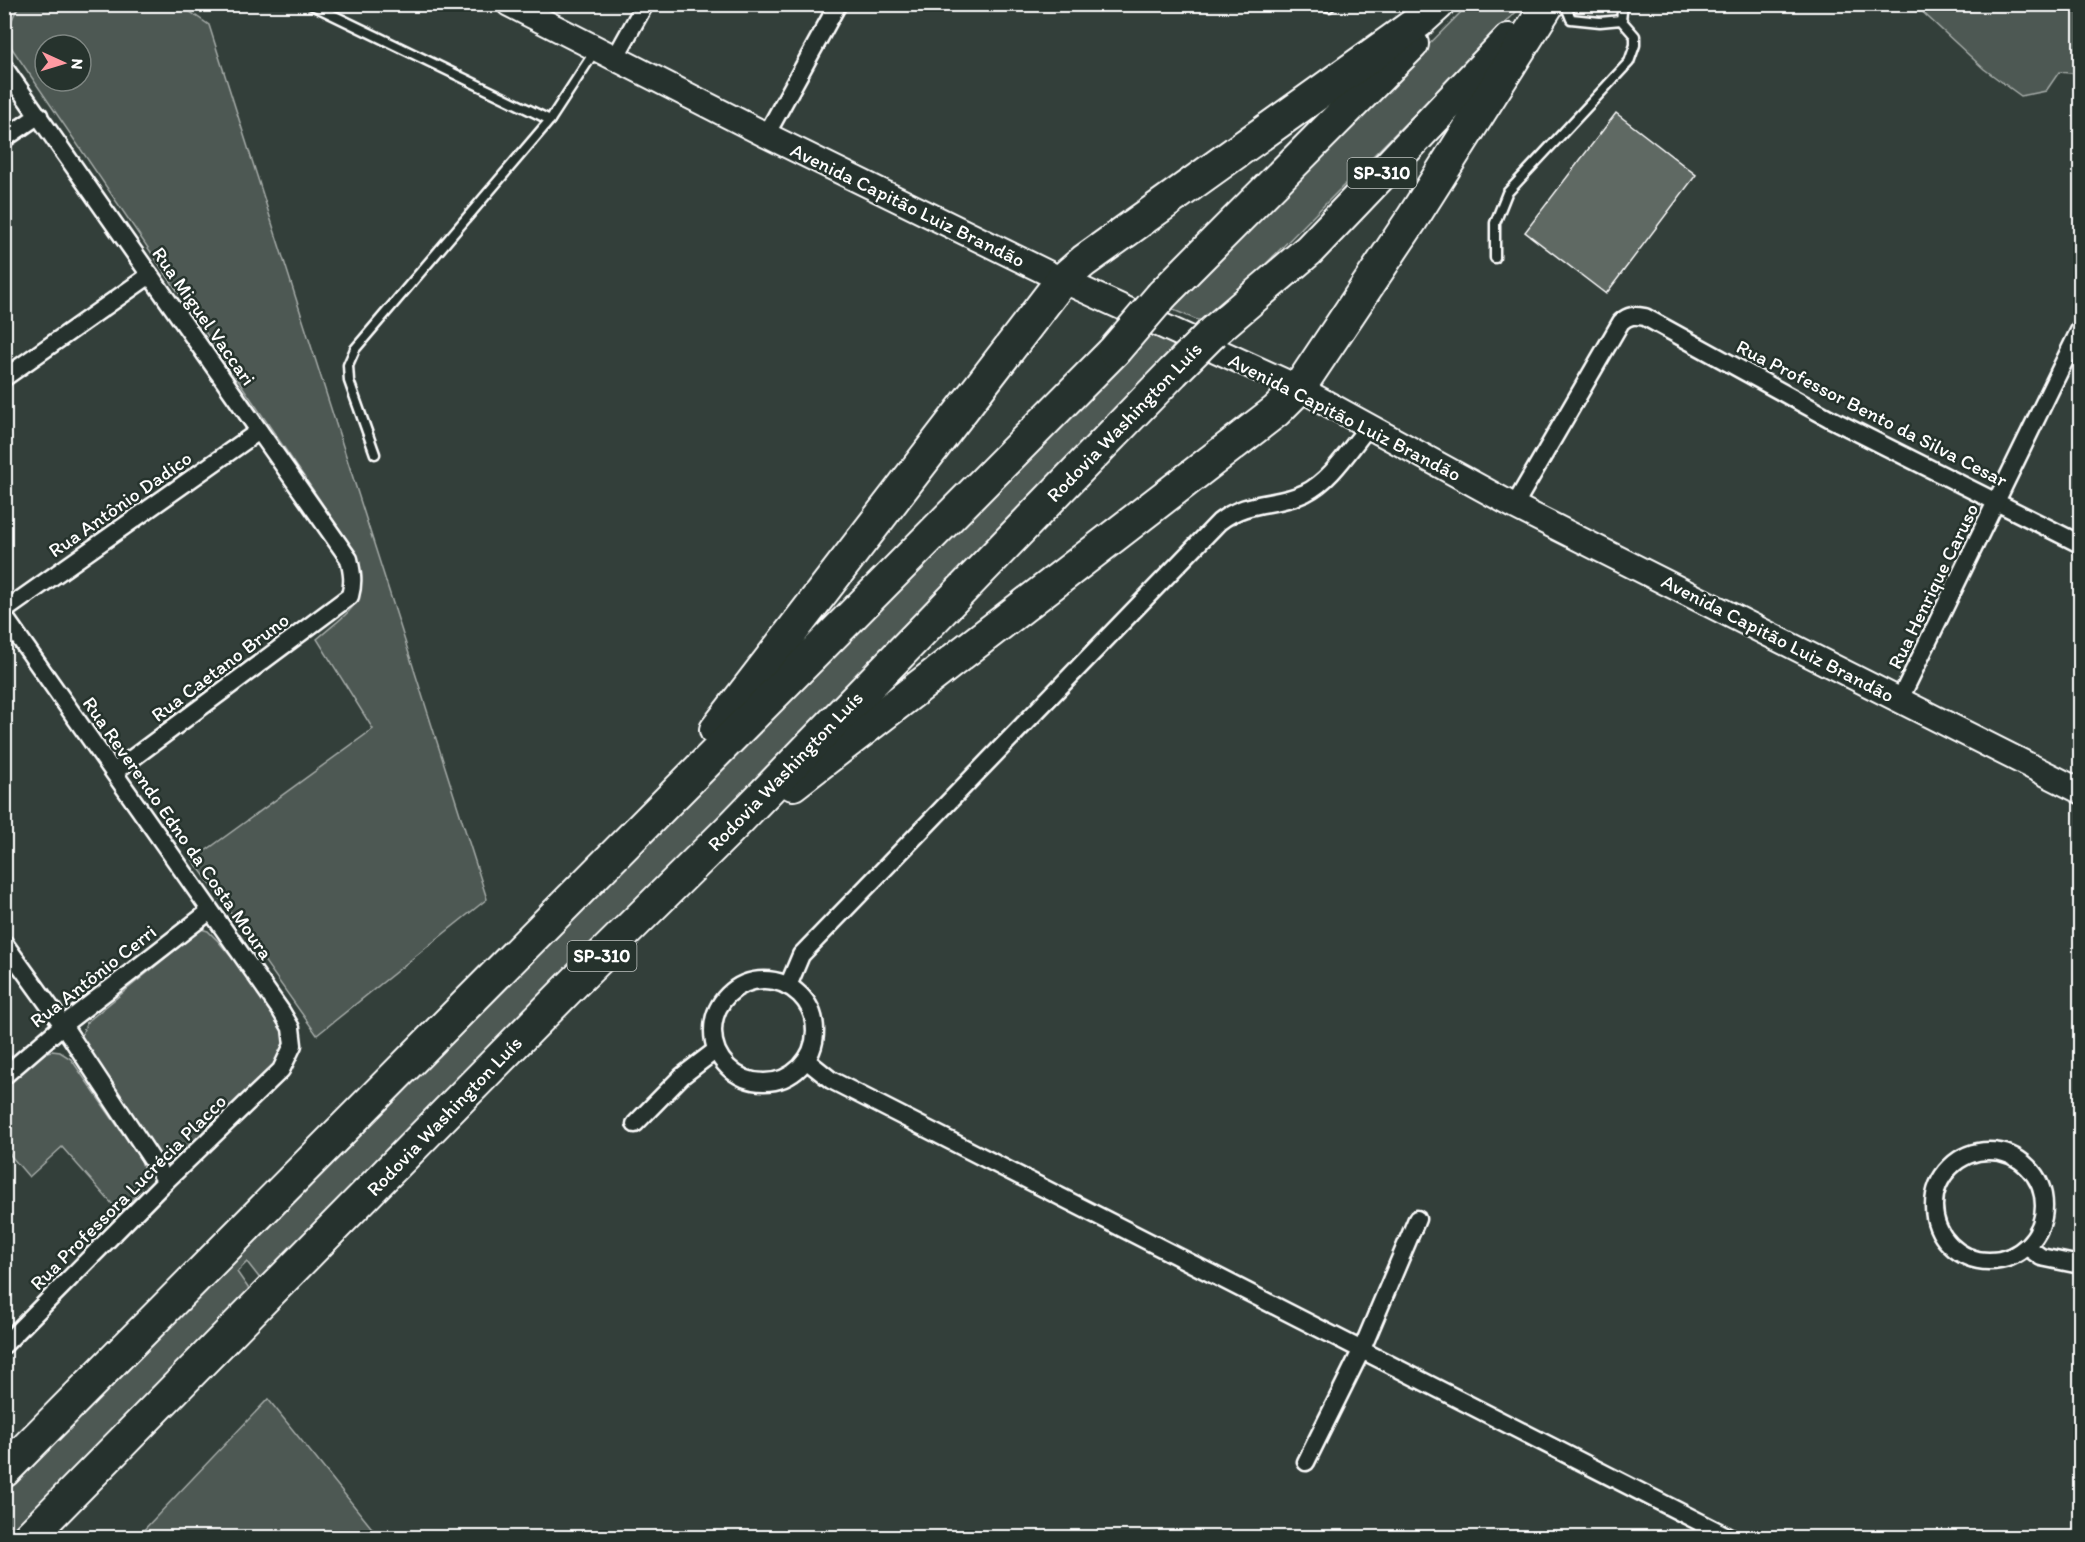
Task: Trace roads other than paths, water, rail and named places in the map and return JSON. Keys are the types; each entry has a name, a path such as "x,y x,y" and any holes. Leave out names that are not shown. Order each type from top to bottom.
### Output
{"highway":[{"path":"642,828 1062,280 1084,261 1418,22 1438,4"},
{"name":"SP-310","path":"8,1467 1114,351 1162,295 1450,4"},
{"name":"Rodovia Washington Luís","path":"28,1538 574,983 729,830 1173,372 1213,332 1309,250 1543,4"},
{"path":"729,830 850,742 1108,543 1276,411 1299,388 1387,256 1548,4"}],"main road":[{"name":"Avenida Capitão Luiz Brandão","path":"509,4 765,135 1062,280 1299,388 1514,506 2080,791"}],"street":[{"path":"606,53 645,4"},
{"path":"765,135 838,4"},
{"name":"Rua Miguel Vaccari","path":"4,67 349,559 353,584 350,596"},
{"path":"4,139 39,115"},
{"path":"4,378 150,275"},
{"name":"Rua Professor Bento da Silva Cesar","path":"1514,506 1621,322 1628,316 1645,317 1829,418 2080,544"},
{"name":"Rua Henrique Caruso","path":"1900,699 1998,502 2080,329"},
{"path":"788,986 801,955 1219,522 1234,511 1305,493 1320,483 1369,426"},
{"name":"Rua Antônio Dadico","path":"4,611 260,431"},
{"name":"Rua Caetano Bruno","path":"114,772 350,596"},
{"name":"Rua Reverendo Edno da Costa Moura","path":"4,616 291,1028 293,1045 281,1070"},
{"name":"Rua Antônio Cerri","path":"4,1076 63,1025 210,911"},
{"path":"4,944 63,1025 166,1181"},
{"path":"770,980 788,986 798,993 812,1013 815,1037 806,1060 787,1077 764,1083 752,1081 730,1070 716,1050 713,1037 714,1019 722,1002 730,993 751,981 770,980"},
{"path":"635,1124 682,1076 716,1050"},
{"path":"806,1060 831,1080 1731,1538"},
{"name":"Rua Professora Lucrécia Placco","path":"4,1345 166,1181 281,1070"},
{"path":"2001,1152 2019,1161 2034,1174 2044,1198 2044,1212 2041,1225 2027,1247 2016,1255 1990,1262 1965,1256 1954,1249 1938,1227 1935,1214 1938,1188 1952,1166 1975,1153 2001,1152"},
{"path":"1306,1462 1362,1349 1417,1218"},
{"path":"2027,1247 2041,1257 2080,1265"}],"lane":[{"path":"310,4 550,120"},
{"path":"1565,4 1571,19 1600,22 1621,20"},
{"path":"1495,258 1495,223 1507,193 1629,62 1635,45 1635,36 1621,20 1623,4"},
{"path":"375,454 349,381 348,365 355,349 606,53"}]}
